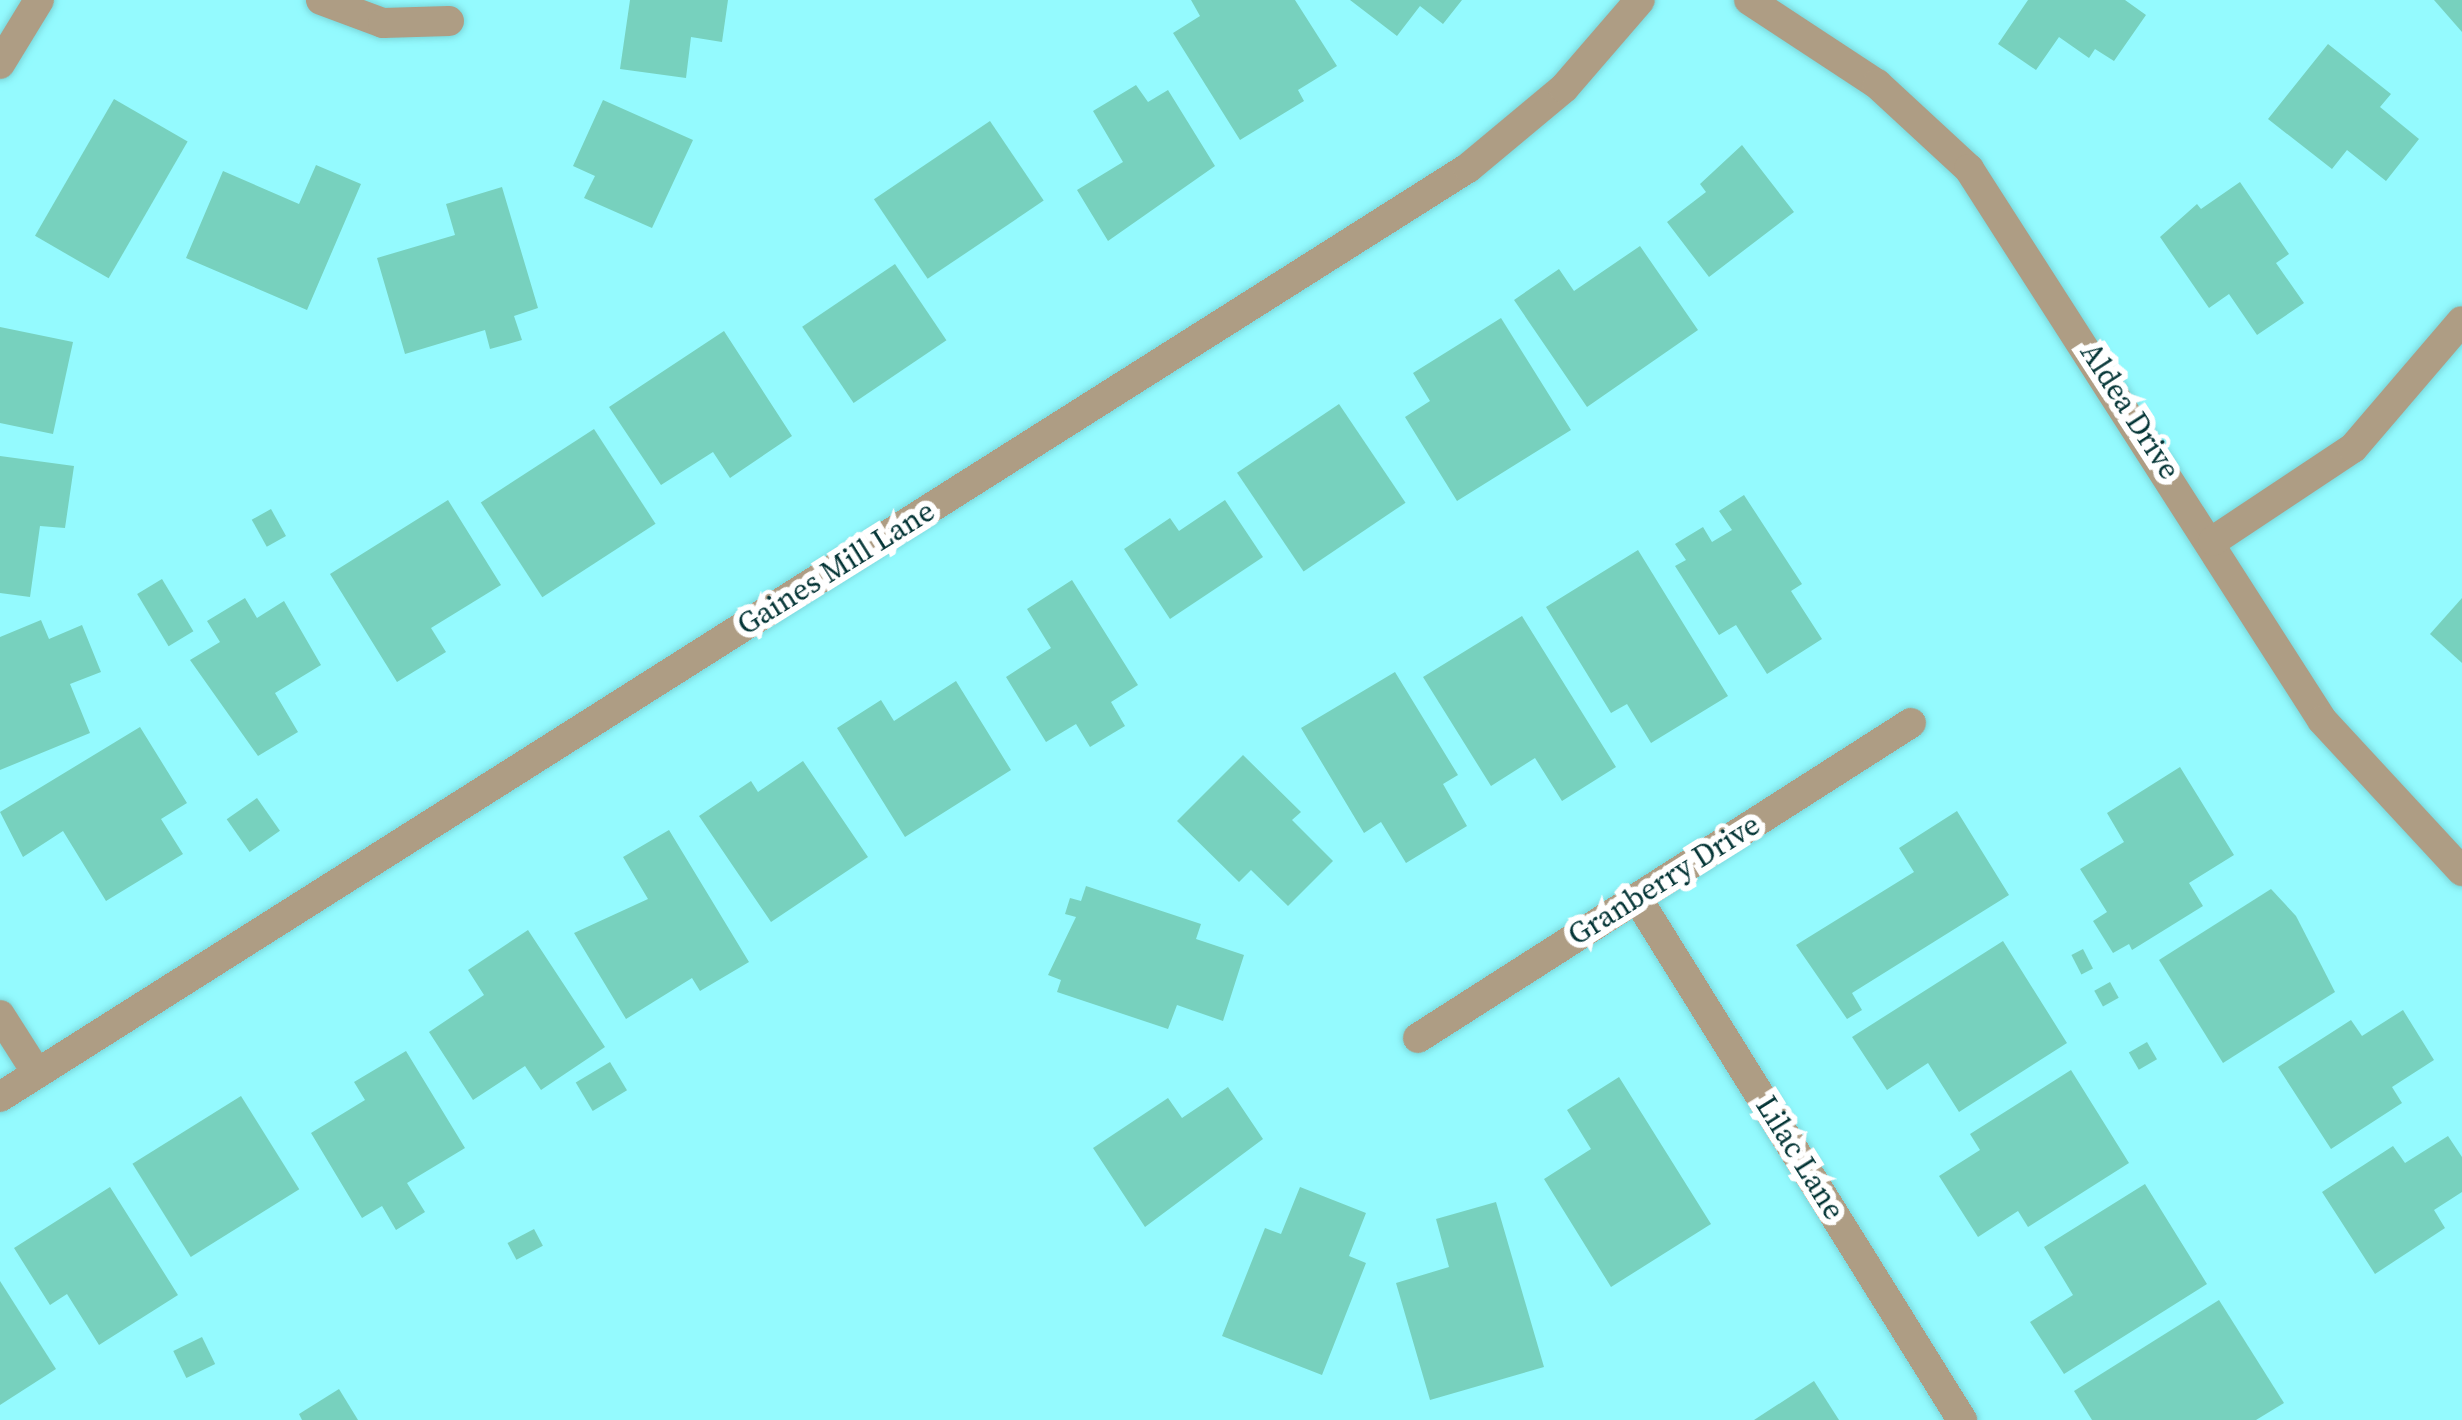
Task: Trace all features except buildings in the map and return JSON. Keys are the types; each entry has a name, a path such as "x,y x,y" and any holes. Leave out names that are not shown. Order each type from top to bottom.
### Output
{"street":[{"path":"0,64 39,0"},
{"path":"321,0 383,23 448,21"},
{"name":"Gaines Mill Lane","path":"0,1096 1468,168 1564,88 1640,0"},
{"name":"Aldea Drive","path":"1749,0 1877,84 1970,169 2213,541 2322,720 2361,771 2462,871"},
{"path":"2213,541 2353,448 2462,321"},
{"name":"Granberry Drive","path":"1418,1038 1911,723"},
{"name":"Lilac Lane","path":"1636,898 1962,1420"},
{"path":"0,1015 37,1073"}]}
